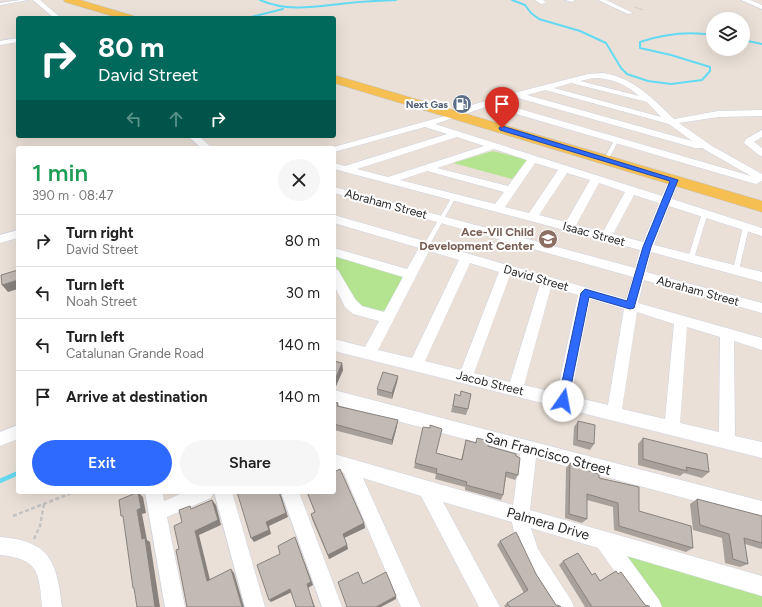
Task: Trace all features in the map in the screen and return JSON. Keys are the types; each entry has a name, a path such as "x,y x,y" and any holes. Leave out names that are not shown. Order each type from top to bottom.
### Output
{"main road":[{"path":"69,0 123,16"},
{"path":"336,80 456,114 762,207"}],"street":[{"path":"36,0 56,16"},
{"path":"601,0 630,13"},
{"path":"744,0 760,5"},
{"path":"0,44 16,40"},
{"path":"336,148 426,124 468,109 517,95 588,76 606,76 626,83 648,100 671,122 710,149 762,178"},
{"path":"570,81 648,100"},
{"path":"544,88 671,122 718,114 762,113"},
{"path":"517,95 710,149"},
{"path":"489,103 762,182"},
{"path":"426,124 762,232"},
{"path":"762,133 749,141 749,143 762,153"},
{"path":"346,169 457,134"},
{"path":"195,138 205,146"},
{"path":"389,180 495,146"},
{"path":"498,208 534,158"},
{"name":"Isaac Street","path":"336,166 762,277"},
{"path":"426,168 511,190"},
{"path":"532,218 565,168"},
{"path":"569,227 596,179"},
{"path":"614,414 630,306 647,247 674,180"},
{"path":"606,237 630,190"},
{"name":"Abraham Street","path":"336,191 762,308"},
{"name":"David Street","path":"336,220 762,344"},
{"path":"0,239 16,235"},
{"path":"369,353 426,246"},
{"path":"336,253 411,275"},
{"path":"416,365 466,258"},
{"path":"465,377 506,270"},
{"path":"336,277 354,307 358,310 388,318"},
{"path":"515,389 547,281"},
{"path":"563,401 585,293"},
{"path":"672,428 681,320"},
{"path":"727,334 727,442"},
{"name":"Jacob Street","path":"336,345 762,450"},
{"name":"San Francisco Street","path":"336,398 762,510"},
{"path":"0,439 16,433"},
{"path":"529,449 520,524 526,544 564,607"},
{"path":"341,464 411,607"},
{"name":"Palmera Drive","path":"341,464 762,586"},
{"path":"427,489 490,607"},
{"path":"154,494 175,607"},
{"path":"157,513 200,494"},
{"path":"224,494 255,607"},
{"path":"291,494 332,607"},
{"path":"604,540 652,607"},
{"path":"0,546 14,546 27,551 40,559 46,568 50,582 52,607"}],"lane":[{"path":"0,4 27,0"},
{"path":"606,159 617,140"},
{"path":"426,246 454,197"},
{"path":"691,258 705,213"},
{"path":"736,270 746,226"}],"path":[{"path":"13,516 69,494"},
{"path":"27,551 40,526 44,504"}],"green space":[{"path":"493,151 525,159 527,162 512,179 453,163"},
{"path":"336,256 402,276 403,278 386,310 380,311 361,306 356,301 336,267"},
{"path":"623,553 762,594 762,607 662,607"}],"building":[{"path":"16,271 16,281 2,285 1,275"},
{"path":"336,362 342,363 336,378"},
{"path":"383,372 398,376 392,393 377,389"},
{"path":"461,391 471,394 468,409 453,406 455,394 460,396"},
{"path":"336,402 338,403 337,406 398,420 392,440 336,425"},
{"path":"578,421 595,425 594,444 577,440"},
{"path":"430,425 442,429 436,453 462,460 466,440 476,443 477,438 489,441 488,446 516,454 516,456 520,458 518,475 506,472 503,495 466,485 467,482 436,473 437,469 415,463 423,427 430,428"},
{"path":"643,438 707,454 709,472 686,467 687,471 643,459"},
{"path":"570,463 586,467 586,470 599,474 599,478 639,487 639,511 691,526 693,548 619,526 618,503 587,494 587,519 569,514"},
{"path":"340,469 364,523 343,534 347,545 328,555 311,514 315,512 308,494 336,494 336,471"},
{"path":"133,494 138,494 141,508 137,510 142,539 145,538 155,607 137,607 123,516 121,516 119,500"},
{"path":"238,494 280,494 286,513 266,522 269,530 251,538"},
{"path":"697,499 762,516 762,543 744,538 748,564 733,559 729,534 700,525"},
{"path":"212,500 218,520 195,531 207,581 231,569 242,607 187,607 176,550 179,549 174,526 182,522 179,510 190,506 191,509"},
{"path":"516,532 536,574 556,605 561,607 510,607 507,603 528,590 500,541"},
{"path":"295,537 311,582 307,584 314,607 296,607 290,589 269,600 257,565 280,554 278,546"},
{"path":"578,553 592,575 595,573 600,581 616,571 618,574 621,572 645,605 650,607 592,607 563,561"},
{"path":"358,572 363,584 386,572 396,596 376,607 347,607 338,582"}],"waterway":[{"path":"260,0 271,4 304,8 396,0"},
{"path":"512,0 525,5 531,13 539,19 580,31 606,43 621,68 627,74 648,81 671,84 702,80 710,71 710,67 671,55 640,48 640,42 676,34 706,34"},
{"path":"255,16 283,9"},
{"path":"750,41 762,44"},
{"path":"0,481 16,474"}],"place":[{"name":"Next Gas","path":"462,104"},
{"name":"Ace-Vil Child Development Center","path":"548,239"}],"route":[{"path":"502,128 674,180 647,247 630,306 585,293 563,401"}]}
